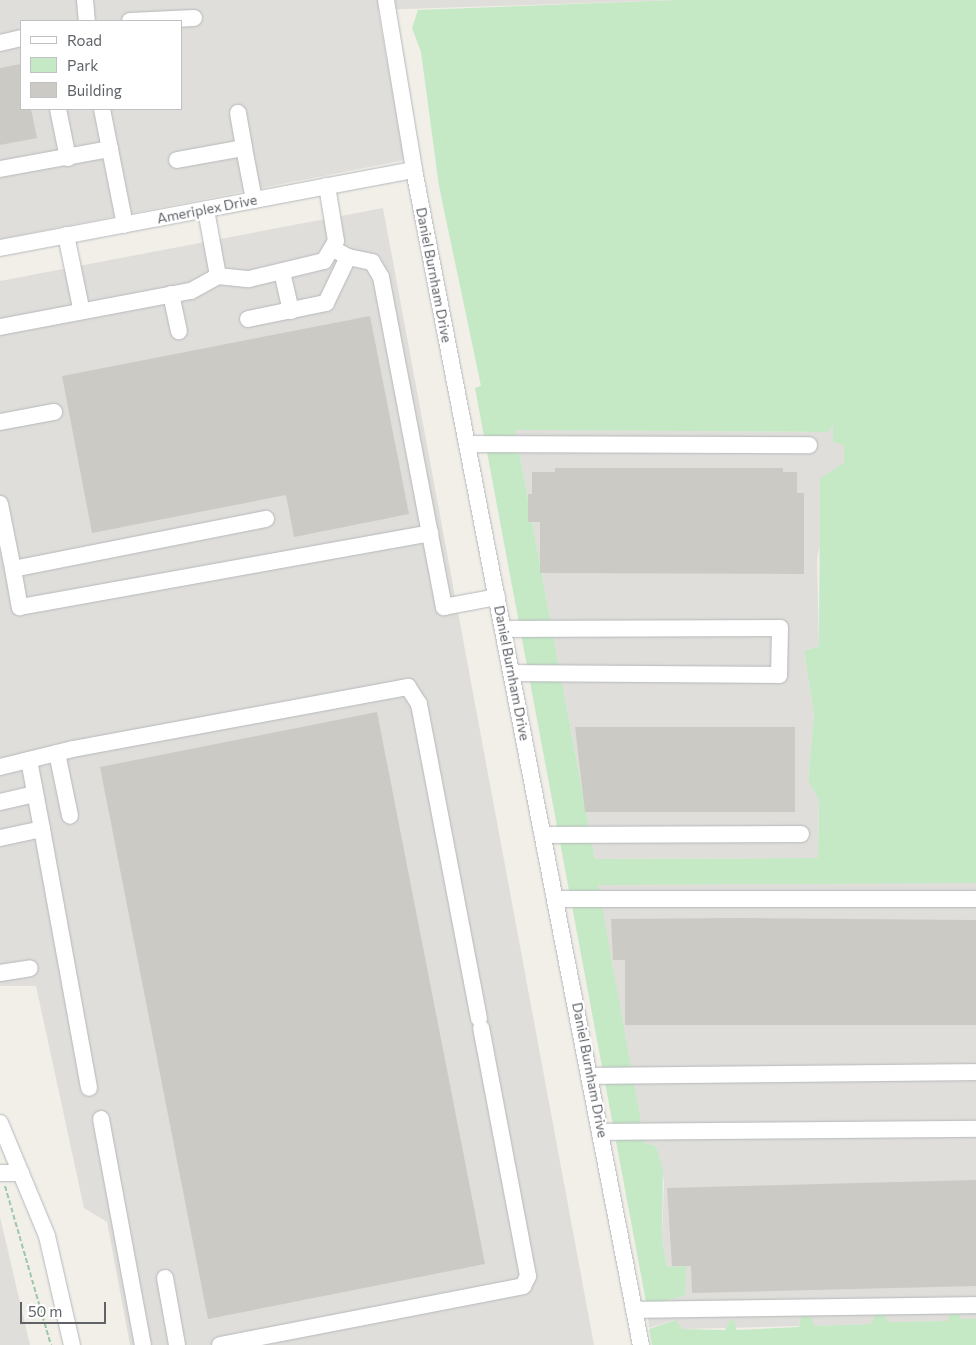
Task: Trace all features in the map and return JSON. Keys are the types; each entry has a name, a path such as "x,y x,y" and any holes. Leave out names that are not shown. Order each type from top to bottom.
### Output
{"street":[{"path":"85,0 87,20"},
{"name":"Daniel Burnham Drive","path":"386,0 414,170 558,899 641,1345"},
{"path":"151,20 194,18"},
{"path":"0,42 20,38"},
{"path":"58,110 68,158"},
{"path":"102,110 124,225"},
{"path":"238,113 254,200"},
{"path":"178,160 244,148"},
{"path":"0,170 110,149"},
{"name":"Ameriplex Drive","path":"0,248 414,170"},
{"path":"0,327 81,308 191,290 218,276 249,279 324,261 336,241 328,186"},
{"path":"206,210 218,276"},
{"path":"66,235 81,308"},
{"path":"332,248 348,257 372,262 381,277 444,608 497,597"},
{"path":"248,319 326,303 348,257"},
{"path":"282,272 291,311"},
{"path":"171,294 179,331"},
{"path":"0,422 54,412"},
{"path":"467,444 808,445"},
{"path":"0,504 20,608 430,533"},
{"path":"13,570 266,519"},
{"path":"504,629 780,628 779,675 512,673"},
{"path":"0,767 57,753 408,687 419,704 528,1276 524,1286 220,1345"},
{"path":"57,753 70,816"},
{"path":"29,760 89,1088"},
{"path":"0,802 35,794"},
{"path":"0,838 42,829"},
{"path":"545,835 800,834"},
{"path":"558,899 976,899"},
{"path":"0,973 30,968"},
{"path":"591,1076 976,1072"},
{"path":"101,1119 143,1345"},
{"path":"0,1123 47,1236 72,1345"},
{"path":"601,1132 976,1129"},
{"path":"2,1178 21,1173"},
{"path":"165,1278 178,1345"},
{"path":"634,1310 976,1305"}],"path":[{"path":"2,1178 51,1345"}],"shaded area":[{"path":"0,0 678,0 378,10 405,160 0,239"},
{"path":"383,208 594,1345 130,1345 107,1222 84,1208 36,986 0,986 0,281"},
{"path":"833,421 844,445 844,463 835,472 817,559 819,646 804,651 814,715 808,780 819,799 818,858 595,859 515,430 829,432"},
{"path":"976,883 976,1319 961,1319 950,1310 949,1321 888,1322 885,1313 875,1314 871,1324 814,1326 801,1316 799,1326 683,1329 674,1320 649,1328 647,1307 665,1305 673,1298 685,1266 667,1268 662,1239 664,1181 656,1146 645,1143 597,884"},
{"path":"0,1217 30,1345 0,1345"}],"green space":[{"path":"678,0 976,0 976,883 598,885 645,1143 656,1146 663,1170 662,1239 667,1267 686,1266 685,1295 647,1307 475,388 481,386 439,186 421,52 412,28 418,10","holes":["833,423 833,442 844,445 844,463 820,478 819,646 804,651 814,715 808,780 819,800 818,858 595,859 515,430 829,432"]},
{"path":"950,1310 958,1310 961,1319 976,1319 976,1345 652,1345 649,1329 675,1320 683,1329 725,1330 730,1320 735,1321 736,1330 799,1327 801,1315 812,1317 814,1326 871,1324 875,1314 885,1313 888,1322 948,1321"}],"building":[{"path":"20,64 20,110 31,110 37,138 0,145 0,68"},
{"path":"370,316 409,514 294,537 286,495 92,533 62,376"},
{"path":"555,468 783,468 783,472 797,472 797,493 804,493 804,574 540,573 540,522 528,522 528,494 532,494 532,472 555,472"},
{"path":"377,712 485,1264 208,1319 100,767"},
{"path":"575,727 795,727 795,812 585,812"},
{"path":"611,919 976,920 976,1025 625,1025 625,960 613,960"},
{"path":"976,1180 976,1286 692,1293 691,1266 672,1266 667,1188"}]}
